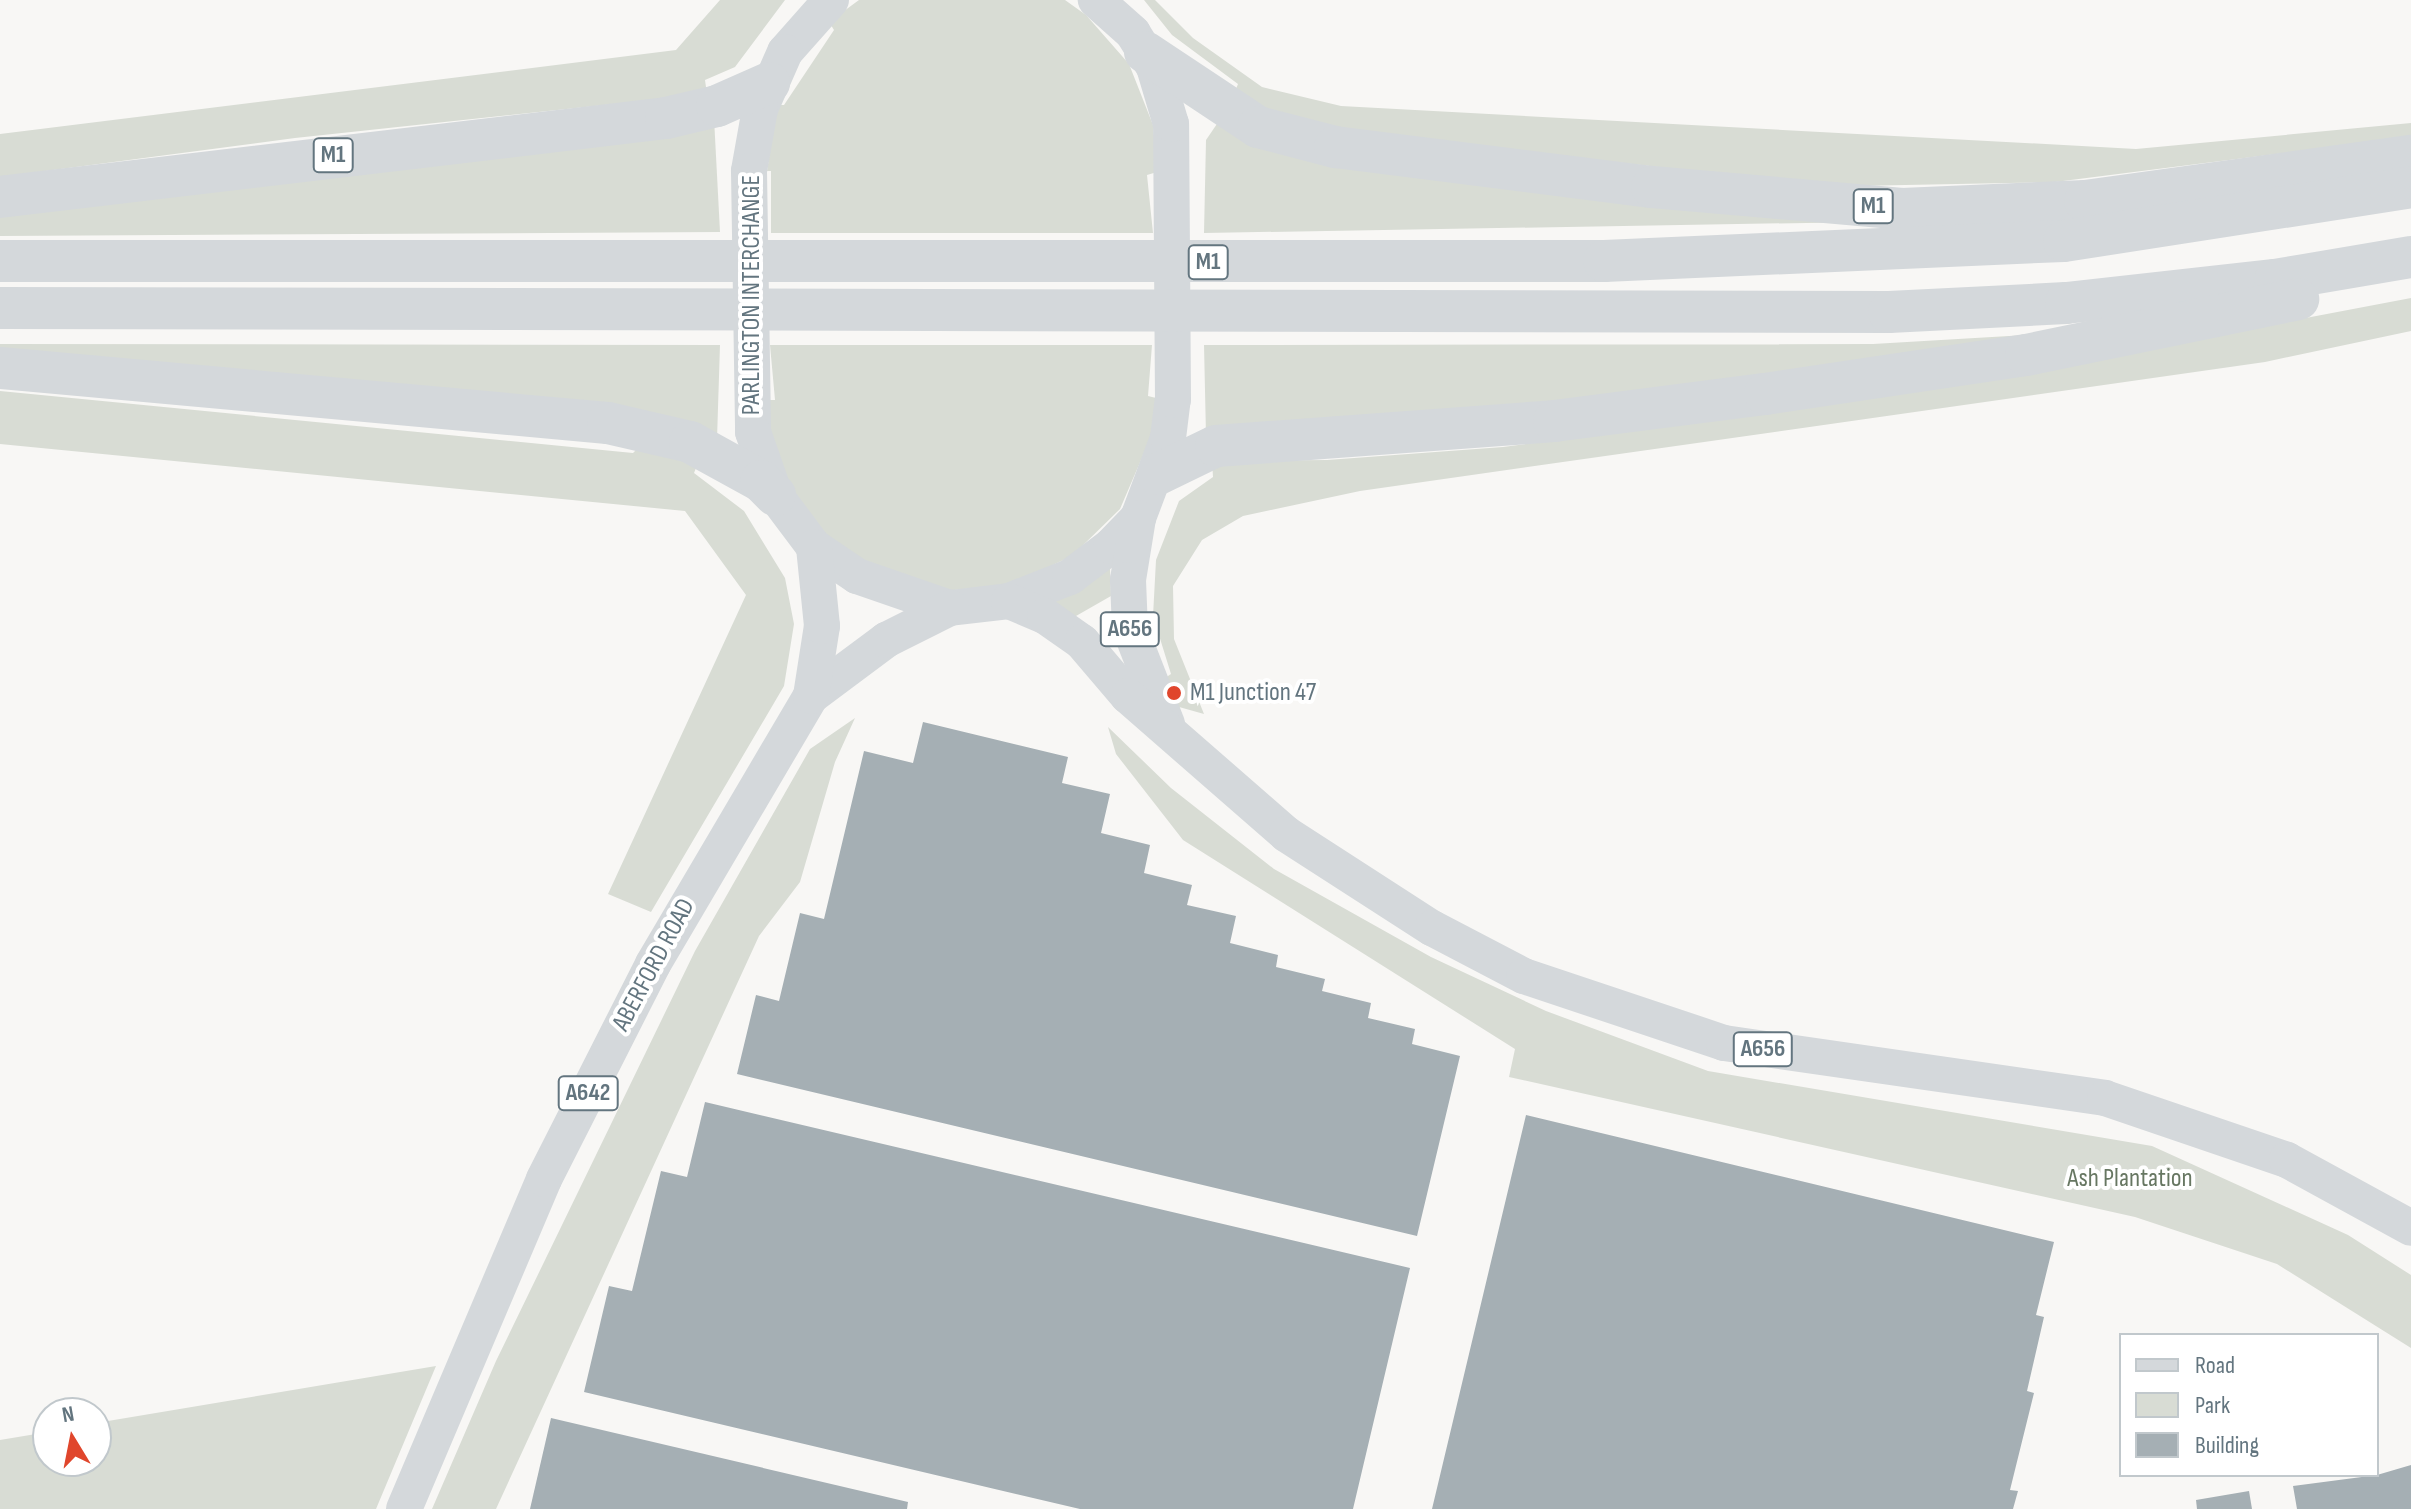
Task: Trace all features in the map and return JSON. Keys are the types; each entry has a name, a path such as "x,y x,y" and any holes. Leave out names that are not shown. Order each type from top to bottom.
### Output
{"highway":[{"name":"M1","path":"1145,52 1258,127 1335,147 1652,187 1902,209 2085,201 2411,156"},
{"name":"M1","path":"0,197 666,118 717,106 769,83"},
{"name":"M1","path":"0,261 1604,261 2064,241 2411,187"},
{"name":"M1","path":"0,308 1889,312 2066,303 2275,280 2411,257"},
{"path":"1158,474 1189,455 1229,444 1554,421 2026,355 2263,309 2411,264"},
{"path":"0,368 608,423 690,442 761,481 775,495"}],"main road":[{"name":"PARLINGTON INTERCHANGE","path":"831,0 785,52 769,83 749,171 750,400 761,464 775,495 814,547 857,576 950,608 1009,601 1070,577 1138,518 1158,474 1173,400 1174,177 1171,124 1145,52 1133,33 1096,0"},
{"name":"A656","path":"1138,518 1128,580 1130,629 1172,734"},
{"name":"ABERFORD ROAD","path":"404,1509 467,1349 544,1179 653,964 811,696 822,626 814,547"},
{"name":"A656","path":"1009,601 1045,616 1082,642 1128,696 1286,834 1432,928 1524,976 1724,1043 2105,1098 2287,1160 2411,1228"},
{"name":"ABERFORD ROAD","path":"811,696 886,640 950,608"}],"green space":[{"path":"720,0 785,0 735,67 705,80 707,94 295,138 0,177 0,134 676,50"},
{"path":"859,0 1065,0 1086,15 1129,64 1153,125 1157,172 1147,175 1153,233 771,233 771,171 767,171 777,105 784,105 834,30 829,22"},
{"path":"1144,0 1155,0 1193,38 1262,87 1341,106 2136,149 2411,123 2411,137 2055,182 1854,186 1719,174 1338,130 1232,99 1238,84 1172,35"},
{"path":"714,118 720,232 0,236 0,210"},
{"path":"1219,121 1980,220 1204,233 1206,140"},
{"path":"2411,298 2411,331 2265,362 1360,491 1243,516 1202,540 1173,586 1174,639 1204,714 1172,705 1159,682 1171,674 1153,616 1156,560 1179,501 1213,477 1212,461 1327,460 1503,447 1789,409 2046,367"},
{"path":"2026,335 1650,395 1206,436 1204,345 1873,344"},
{"path":"0,344 720,345 717,439 0,361"},
{"path":"770,345 1152,345 1148,396 1156,398 1153,432 1120,509 1072,556 1012,584 945,591 850,557 802,511 773,450 765,400 775,400"},
{"path":"0,391 633,453 641,445 698,463 694,473 744,511 785,578 794,624 784,686 651,912 608,894 746,595 685,511 0,444"},
{"path":"1110,568 1111,596 1069,620 1049,604"},
{"path":"855,718 835,762 800,882 759,936 496,1509 432,1509 496,1361 695,951 810,749"},
{"name":"Ash Plantation","path":"1108,727 1171,788 1274,869 1431,957 1546,1011 1708,1071 2152,1146 2348,1235 2411,1275 2411,1348 2277,1264 2135,1217 1509,1077 1515,1049 1183,840 1116,754"},
{"path":"436,1366 376,1509 0,1509 0,1440 32,1435 32,1477 112,1477 112,1420"}],"building":[{"path":"923,722 1068,757 1062,783 1110,794 1101,833 1150,845 1144,873 1192,885 1187,905 1236,916 1230,943 1278,955 1276,967 1325,979 1322,991 1371,1003 1368,1018 1415,1029 1412,1044 1460,1056 1417,1236 737,1074 756,995 779,1001 800,913 824,919 864,751 913,763"},
{"path":"705,1102 1410,1268 1353,1509 1080,1509 584,1392 609,1286 632,1291 661,1171 687,1177"},
{"path":"1526,1115 2054,1242 2036,1315 2044,1317 2027,1391 2034,1393 2010,1490 2018,1491 2013,1509 1432,1509"},
{"path":"551,1418 908,1502 907,1509 530,1509"},
{"path":"2411,1465 2411,1509 2297,1509 2293,1486 2379,1477 2379,1474"},
{"path":"2249,1491 2252,1509 2197,1509 2196,1500"}],"place":[{"name":"M1 Junction 47","path":"1174,693"}]}
